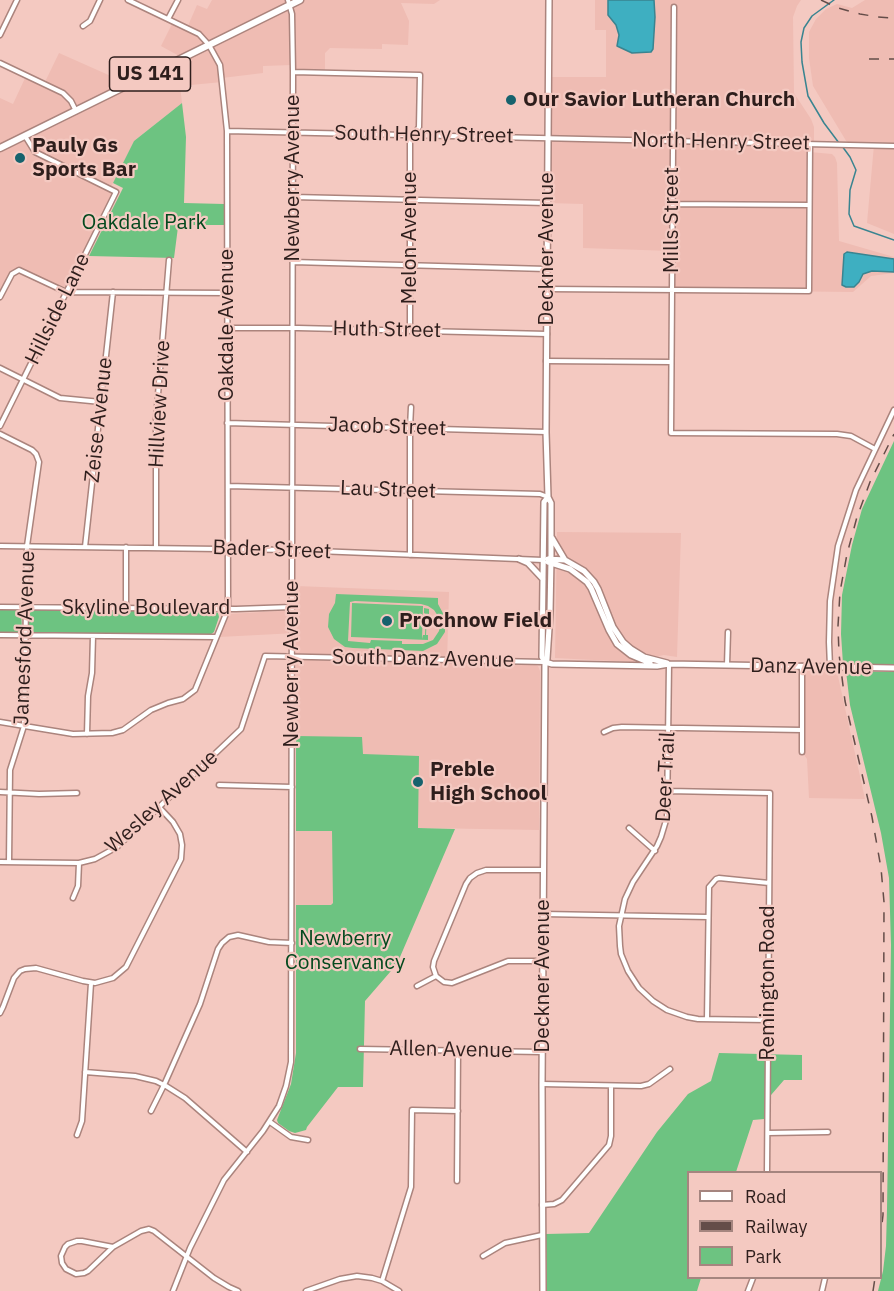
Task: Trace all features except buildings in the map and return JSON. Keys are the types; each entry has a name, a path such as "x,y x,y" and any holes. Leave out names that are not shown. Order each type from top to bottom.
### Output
{"main road":[{"name":"US 141","path":"0,148 209,45 289,2 300,0"}],"street":[{"path":"0,34 17,0"},
{"path":"83,26 90,21 100,0"},
{"path":"128,0 199,34 209,45"},
{"path":"168,19 178,0"},
{"name":"Deckner Avenue","path":"543,1291 545,662 547,659 551,561 551,502 548,497 546,432 549,0"},
{"name":"Newberry Avenue","path":"173,1291 187,1256 224,1180 270,1122 283,1095 291,1062 293,72 292,14 289,2"},
{"name":"Mills Street","path":"674,7 671,433 837,434 851,436 875,449"},
{"name":"Oakdale Avenue","path":"209,45 220,65 227,131 228,609"},
{"path":"0,63 63,93 71,101 76,111"},
{"name":"Melon Avenue","path":"293,72 420,75 419,127 410,141 410,331"},
{"name":"South Henry Street","path":"227,131 548,138"},
{"name":"Hillside Lane","path":"0,426 116,192 34,152 25,136"},
{"name":"North Henry Street","path":"548,138 894,146"},
{"path":"547,289 809,291 810,144"},
{"path":"293,197 548,203"},
{"path":"672,204 809,206"},
{"name":"Hillview Drive","path":"156,548 156,419 170,260"},
{"path":"293,262 547,269"},
{"path":"0,297 15,271 22,271 66,292 227,292"},
{"name":"Zeise Avenue","path":"85,547 113,292"},
{"name":"Huth Street","path":"227,328 547,334"},
{"path":"546,361 671,362"},
{"path":"0,368 60,398 101,402"},
{"path":"410,555 411,407"},
{"path":"830,667 830,602 838,546 856,490 894,411"},
{"name":"Jacob Street","path":"227,423 546,432"},
{"name":"Jamesford Avenue","path":"0,434 32,450 38,458 27,546 24,726 10,770 9,862"},
{"name":"Lau Street","path":"228,486 540,494 548,497"},
{"name":"Deckner Avenue","path":"545,662 542,657 544,502 548,497"},
{"path":"551,534 555,545 566,560 594,582 613,627 623,642 644,657 669,664"},
{"name":"Bader Street","path":"0,546 292,550 543,560"},
{"path":"126,547 126,608"},
{"path":"519,559 528,563 543,579"},
{"path":"543,560 566,560"},
{"path":"551,561 570,569 587,582 613,638 623,650 639,660 657,666"},
{"name":"Skyline Boulevard","path":"0,607 228,609 292,607"},
{"path":"0,722 73,734 112,733 123,730 151,710 183,699 198,686 215,637 228,609"},
{"path":"728,632 728,665"},
{"name":"Skyline Boulevard","path":"0,636 215,637"},
{"path":"87,734 93,636"},
{"name":"South Danz Avenue","path":"265,656 545,662"},
{"name":"Wesley Avenue","path":"0,862 79,863 110,852 241,729 265,656"},
{"path":"545,662 657,666 669,664"},
{"name":"Danz Avenue","path":"669,664 894,668"},
{"name":"Deer Trail","path":"669,664 668,807 665,827 655,851 629,890 621,915 619,936 621,954 639,988 667,1010 687,1017 707,1019 768,1020"},
{"path":"802,666 802,752"},
{"path":"604,732 618,727 802,730"},
{"path":"219,785 292,787"},
{"name":"Remington Road","path":"668,791 770,793 767,1171"},
{"path":"0,792 39,795 77,793"},
{"path":"0,1013 14,978 25,969 36,968 91,983 113,978 126,967 179,865 182,852 180,834 173,822 159,807"},
{"path":"630,828 655,851"},
{"path":"73,898 78,886 79,863"},
{"path":"543,870 486,870 473,875 466,884 433,967 436,976 444,982 452,983 508,961 543,961"},
{"path":"707,1019 708,888 716,879 769,883"},
{"path":"543,914 708,917"},
{"path":"152,1111 200,1004 222,943 238,935 269,942 292,943"},
{"path":"417,986 436,976"},
{"path":"77,1135 81,1121 91,983"},
{"name":"Allen Avenue","path":"360,1049 542,1052"},
{"path":"457,1181 458,1050"},
{"path":"542,1084 644,1085 670,1069"},
{"path":"85,1072 135,1076 164,1085 185,1098 246,1152"},
{"path":"542,1205 554,1204 562,1200 606,1149 611,1136 611,1086"},
{"path":"382,1281 411,1187 412,1110 458,1110"},
{"path":"270,1122 291,1137 308,1140"},
{"path":"768,1132 828,1132"},
{"path":"113,1247 74,1241 65,1247 62,1263 72,1273 84,1273 113,1247 149,1229 158,1233 220,1282 238,1291"},
{"path":"483,1256 505,1244 542,1235"},
{"path":"306,1291 348,1277 364,1277 382,1281 399,1291"}],"shaded area":[{"path":"212,0 440,0 434,4 401,3 409,21 408,45 382,44 382,49 330,48 325,53 325,73 293,72 292,65 263,66 263,73 222,78 222,82 180,86 182,103 134,141 110,189 116,192 66,292 22,271 15,271 0,297 0,98 13,104 26,76 44,84 59,53 122,81 125,86 181,57 161,46 173,22 187,28 197,5 207,9"},
{"path":"595,0 801,0 793,17 794,93 814,127 814,144 810,144 810,152 832,154 837,163 839,241 894,257 894,273 871,276 853,292 672,290 672,251 583,248 583,204 547,203 548,77 606,77 606,30 595,30"},
{"path":"865,0 894,0 894,234 867,223 874,145 848,144 813,86 809,58 809,32 816,19 826,9 837,4 852,8"},
{"path":"557,532 681,533 677,657 664,655 633,662 555,658"},
{"name":"Preble High School","path":"296,586 449,592 447,663 538,666 540,671 539,830 368,827 367,868 331,905 296,905 296,633 219,637 229,614 296,610"},
{"path":"802,666 836,667 865,799 809,798 807,759 802,752"}],"green space":[{"name":"Oakdale Park","path":"182,103 186,137 184,203 224,204 224,225 178,227 174,258 89,256 123,188 113,183 134,141"},
{"path":"894,441 894,665 843,664 842,595 852,545 862,509"},
{"path":"336,594 438,598 438,604 445,617 445,632 437,644 423,651 345,647 334,639 328,627 329,614 335,603","holes":["350,602 421,604 434,610 438,616 439,631 433,640 423,644 402,644 402,641 371,640 370,643 348,641"]},
{"name":"Prochnow Field","path":"352,603 423,606 422,639 425,635 424,608 429,609 426,635 428,635 428,640 351,637"},
{"path":"0,609 21,611 22,629 20,632 0,633"},
{"path":"34,610 211,611 218,613 219,617 214,632 210,635 33,633 29,629 29,614"},
{"path":"846,671 894,672 894,1291 878,1291 882,1279 886,1246 887,1209 891,945 889,878 881,833 850,705"},
{"name":"Newberry Conservancy","path":"296,736 362,737 363,754 419,756 418,828 455,829 397,964 365,1001 363,1087 338,1087 306,1130 295,1133 289,1131 277,1120 291,1084 296,1053 296,905 331,905 333,903 332,831 296,831"},
{"path":"719,1053 802,1055 802,1080 784,1080 765,1102 764,1119 753,1120 736,1171 687,1171 687,1279 701,1279 697,1291 547,1291 546,1234 589,1233 657,1132 688,1094 711,1081"}],"water":[{"path":"608,0 654,0 655,17 651,52 632,53 617,46 619,35 616,25 608,15"},
{"path":"847,252 894,259 894,272 872,271 863,274 854,287 846,287 842,285 844,254"}],"waterway":[{"path":"834,0 812,16 804,28 801,42 808,96 839,143"},
{"path":"842,146 856,170 850,190 849,214 854,226 894,240"}],"railway":[{"path":"821,0 860,14 894,18"},
{"path":"869,59 894,59"},
{"path":"882,1224 884,902 872,817 845,701 838,626 840,592 857,517 870,482 894,434"},
{"path":"873,1291 875,1279"}],"place":[{"name":"Our Savior Lutheran Church","path":"511,100"},
{"name":"Pauly Gs Sports Bar","path":"20,158"},
{"name":"Prochnow Field","path":"387,621"},
{"name":"Preble High School","path":"418,782"}]}
